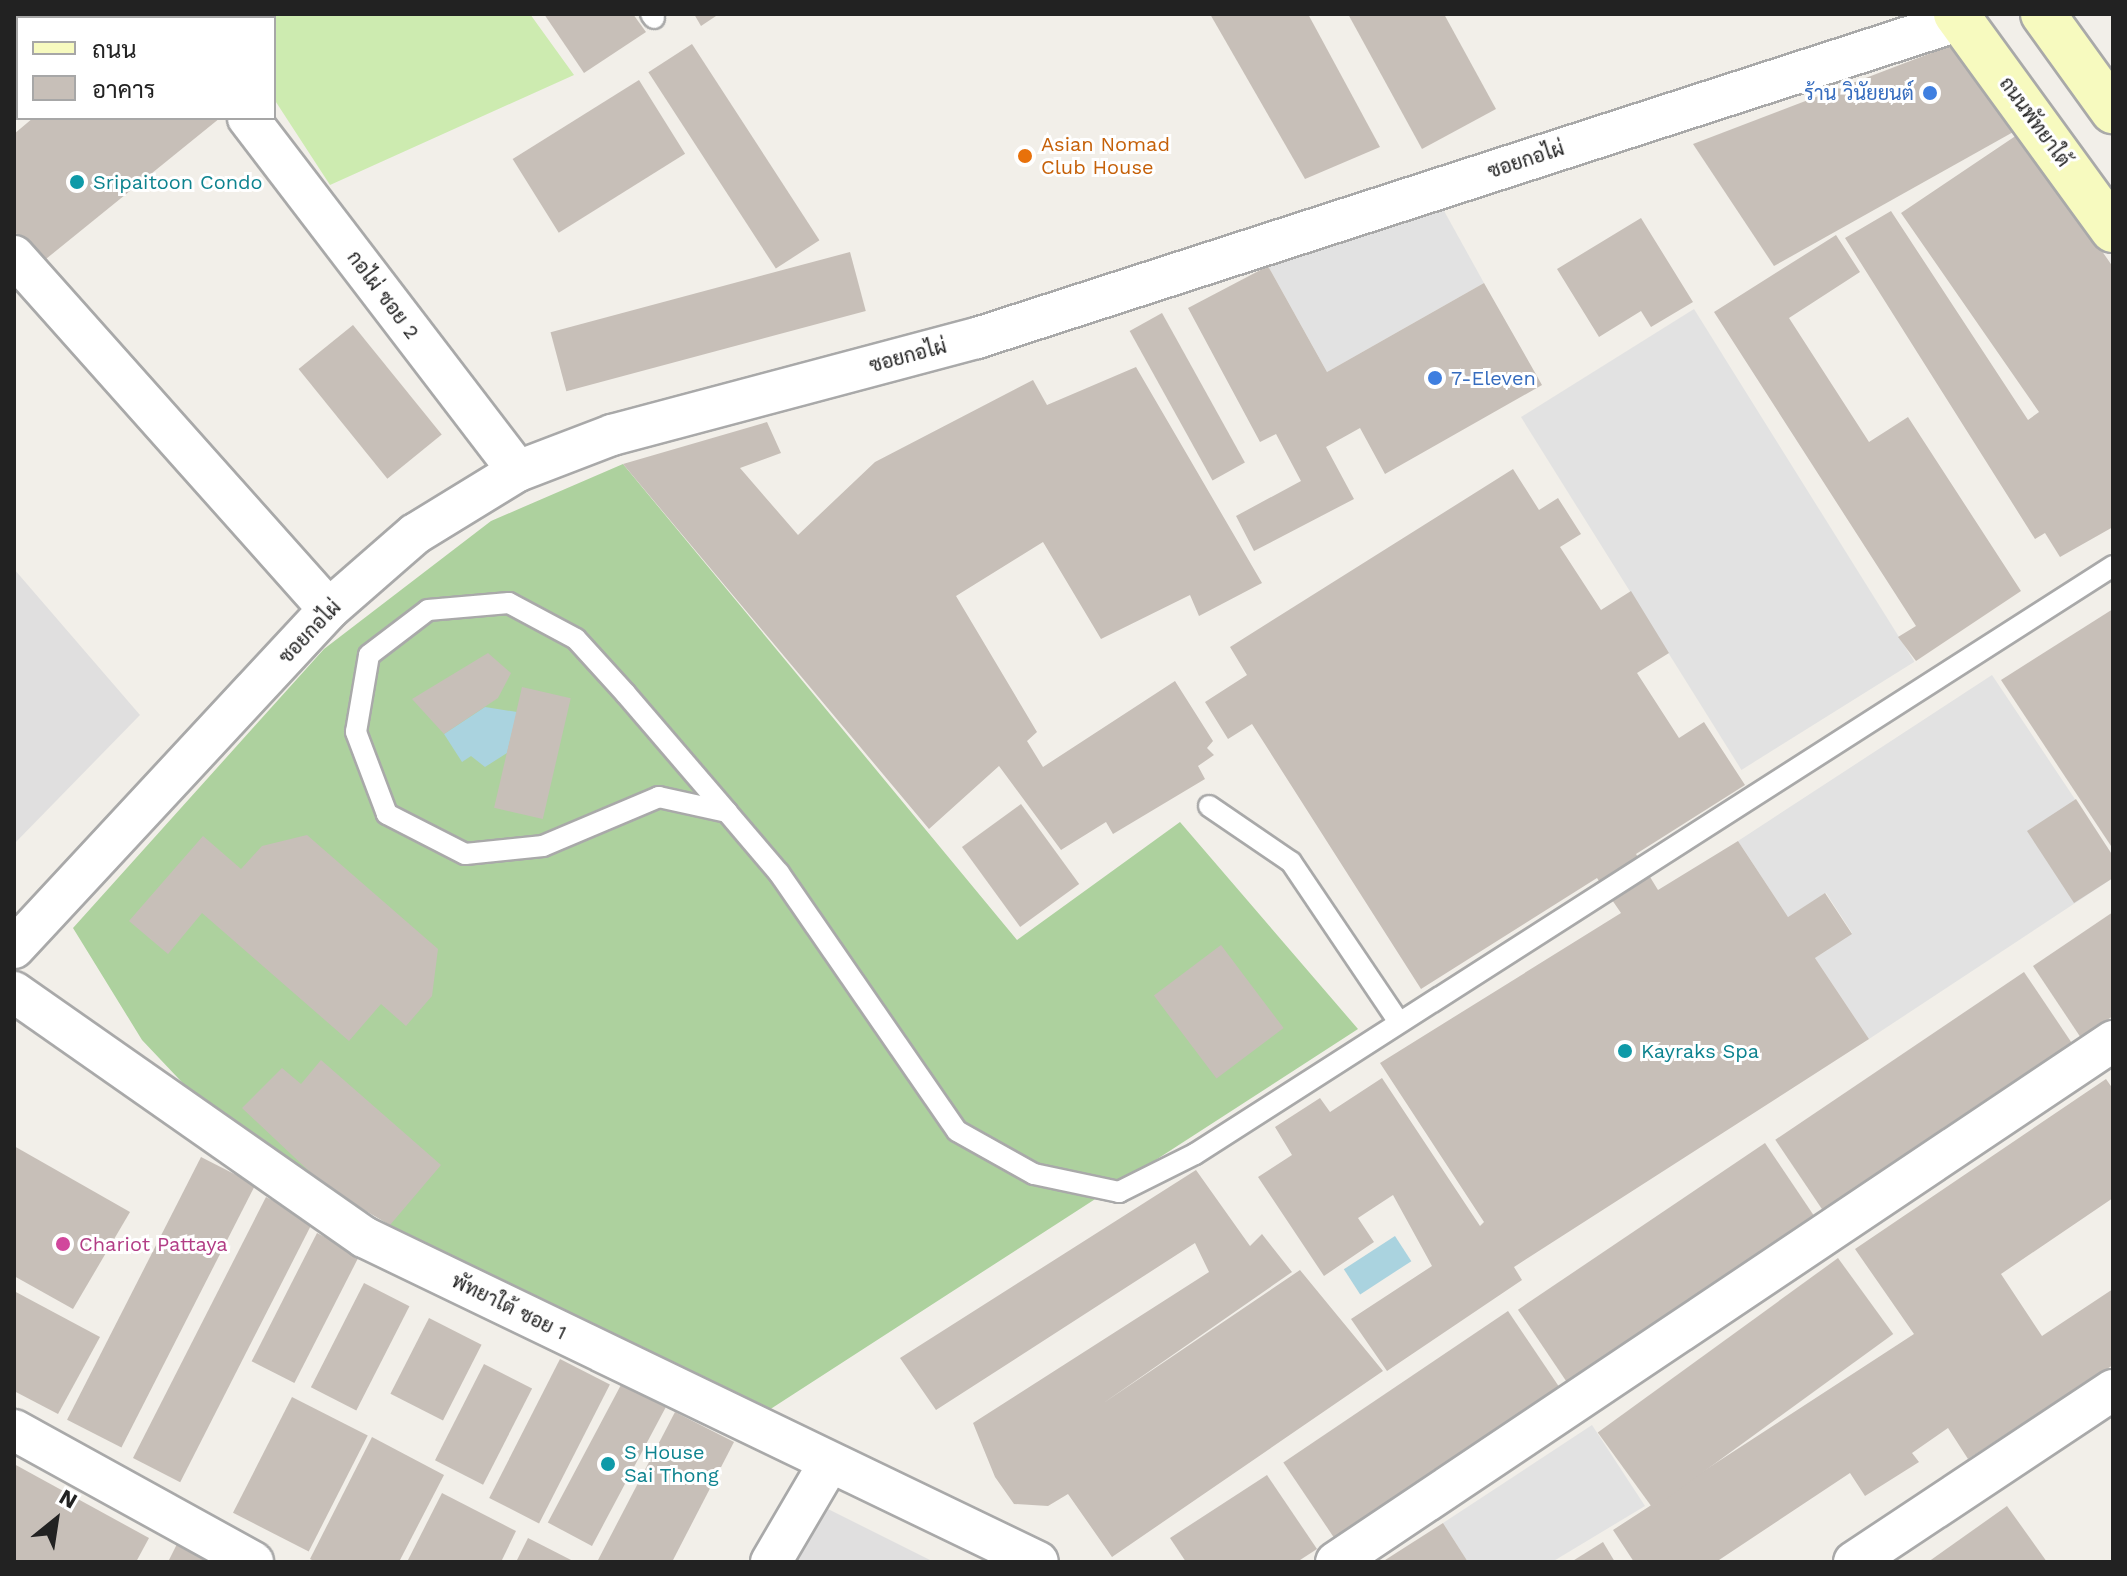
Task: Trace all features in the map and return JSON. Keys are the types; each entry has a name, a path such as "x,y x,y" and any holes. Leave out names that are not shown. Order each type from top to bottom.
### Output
{"main road":[{"name":"ถนนพัทยาใต้","path":"1958,17 2113,230"},
{"path":"2052,17 2113,111"}],"street":[{"name":"ซอยกอไผ่","path":"14,948 329,609 415,534 518,471 612,435 977,338 1958,17"},
{"name":"กอไผ่ ซอย 2","path":"250,120 518,471"},
{"path":"14,256 329,609"},
{"name":"พัทยาใต้ ซอย 1","path":"14,992 364,1237 1038,1562"},
{"path":"1336,1562 2113,1041"},
{"path":"1854,1562 2113,1390"},
{"path":"14,1430 253,1562"},
{"path":"771,1562 829,1463"}],"lane":[{"path":"727,812 659,797 543,846 465,854 387,814 356,732 369,655 428,610 509,603 576,639 727,812 779,873 957,1131 1034,1174 1119,1192 1195,1154 2113,566"},
{"path":"1209,806 1291,862 1399,1022"}],"shaded area":[{"path":"1443,209 1484,283 1327,372 1268,266"},
{"path":"1694,309 1914,662 1741,770 1521,417"},
{"path":"14,569 140,715 14,844"},
{"path":"1992,675 2113,856 2113,878 1869,1039 1815,958 1852,933 1826,893 1788,917 1738,841"},
{"path":"1592,1425 1645,1506 1552,1562 1468,1562 1443,1523"},
{"path":"820,1505 934,1562 787,1562"}],"green space":[{"path":"218,14 530,14 574,75 330,185 276,102 276,16"},
{"path":"623,464 1017,940 1180,822 1358,1029 769,1410 390,1225 213,1115 142,1040 73,928 324,649 491,521"}],"water":[{"path":"485,707 517,712 507,753 485,767 471,756 462,762 444,734"},
{"path":"1395,1236 1411,1261 1360,1294 1344,1269"}],"building":[{"path":"544,14 633,14 646,32 584,73"},
{"path":"694,14 719,14 701,26"},
{"path":"1210,14 1308,14 1380,147 1305,179"},
{"path":"1348,14 1444,14 1496,109 1422,149"},
{"path":"692,44 819,240 776,269 648,72"},
{"path":"1952,45 2015,131 1774,266 1693,144"},
{"path":"639,80 685,154 559,233 513,159"},
{"name":"Sripaitoon Condo","path":"31,120 218,120 41,263 14,231 14,134"},
{"path":"2020,133 2113,267 2113,527 2060,557 2045,533 2035,539 1845,238 1891,211 2028,420 2039,412 1901,213"},
{"path":"1641,218 1693,302 1651,327 1641,311 1599,337 1557,269"},
{"path":"1836,235 1860,272 1789,318 1869,442 1908,417 2021,591 1916,661 1898,637 1916,626 1714,312"},
{"path":"850,252 866,311 566,391 551,332"},
{"path":"1268,266 1327,372 1484,283 1542,385 1385,474 1360,428 1326,447 1354,499 1254,551 1236,516 1301,481 1276,434 1260,442 1188,308"},
{"path":"1162,313 1245,463 1213,480 1130,331"},
{"path":"353,325 442,435 387,479 299,369"},
{"path":"1136,367 1262,583 1199,616 1190,595 1101,639 1043,542 956,596 1037,732 1027,741 1043,767 1175,681 1213,741 1207,748 1214,755 1198,766 1205,779 1113,834 1106,822 1061,850 999,766 929,829 623,464 767,422 781,453 740,468 798,535 875,462 1033,380 1047,405"},
{"path":"1513,469 1539,510 1558,498 1581,534 1560,547 1601,610 1631,591 1669,653 1637,673 1679,738 1704,722 1745,785 1636,854 1658,890 1738,841 1788,917 1825,893 1852,934 1815,958 1869,1039 1514,1267 1522,1280 1387,1371 1351,1319 1432,1266 1393,1195 1358,1218 1374,1242 1324,1276 1258,1177 1292,1155 1275,1127 1320,1098 1330,1112 1382,1078 1480,1226 1484,1222 1380,1063 1621,913 1597,878 1421,989 1252,724 1228,739 1205,702 1247,675 1230,647"},
{"path":"2113,609 2113,849 2001,680"},
{"path":"488,653 511,673 498,698 444,734 412,699"},
{"path":"522,687 571,698 543,819 494,808"},
{"path":"2076,799 2113,856 2113,878 2074,903 2027,831"},
{"path":"1021,804 1079,884 1020,927 962,847"},
{"path":"307,835 438,949 432,996 406,1026 381,1004 349,1041 202,913 168,954 129,921 203,836 241,869 262,846"},
{"path":"2113,912 2113,1016 2081,1038 2033,966"},
{"path":"1221,945 1284,1028 1217,1079 1154,996"},
{"path":"2024,972 2073,1044 1824,1212 1775,1140"},
{"path":"321,1060 441,1165 390,1225 328,1189 242,1108 282,1068 301,1084"},
{"path":"2106,1079 2113,1089 2113,1198 2001,1274 2042,1336 2113,1289 2113,1365 1968,1459 1948,1428 1912,1453 1919,1462 1865,1496 1850,1473 1716,1562 1634,1562 1613,1530 1914,1334 1855,1249"},
{"path":"1765,1143 1814,1215 1567,1382 1518,1310"},
{"name":"Chariot Pattaya","path":"14,1146 130,1212 73,1309 14,1276"},
{"path":"201,1157 255,1185 121,1448 67,1420"},
{"path":"1196,1170 1250,1246 1262,1234 1292,1272 1102,1404 1300,1270 1383,1371 1112,1557 1068,1494 1048,1506 1014,1504 995,1477 973,1423 1209,1272 1195,1243 936,1410 900,1358"},
{"path":"266,1197 313,1221 180,1482 133,1458"},
{"path":"317,1233 360,1255 294,1383 252,1361"},
{"path":"1838,1258 1893,1334 1653,1509 1598,1433"},
{"path":"364,1283 409,1306 356,1410 311,1387"},
{"path":"14,1291 100,1337 58,1414 14,1391"},
{"path":"1508,1311 1561,1389 1336,1540 1283,1463"},
{"path":"429,1318 482,1345 443,1421 390,1394"},
{"path":"560,1359 610,1384 539,1523 489,1498"},
{"path":"484,1364 532,1389 483,1485 435,1460"},
{"name":"S House Sai Thong","path":"622,1383 666,1406 592,1546 548,1523"},
{"path":"292,1397 368,1436 309,1551 233,1513"},
{"path":"675,1412 734,1442 672,1562 597,1562"},
{"path":"372,1437 444,1475 399,1562 316,1562 310,1559"},
{"path":"14,1464 149,1538 136,1562 14,1562"},
{"path":"1267,1475 1317,1549 1297,1562 1186,1562 1170,1538"},
{"path":"442,1493 516,1531 501,1562 407,1562"},
{"path":"2007,1506 2047,1562 1928,1562"},
{"path":"1443,1523 1468,1562 1382,1562"},
{"path":"183,1532 225,1562 168,1562"},
{"path":"528,1538 575,1562 516,1562"},
{"path":"1603,1542 1615,1562 1571,1562"}],"place":[{"name":"ร้าน วินัยยนต์","path":"1930,93"},
{"name":"Asian Nomad Club House","path":"1025,156"},
{"name":"Sripaitoon Condo","path":"77,182"},
{"name":"7-Eleven","path":"1435,378"},
{"name":"Kayraks Spa","path":"1625,1051"},
{"name":"Chariot Pattaya","path":"63,1244"},
{"name":"S House Sai Thong","path":"608,1464"}]}
